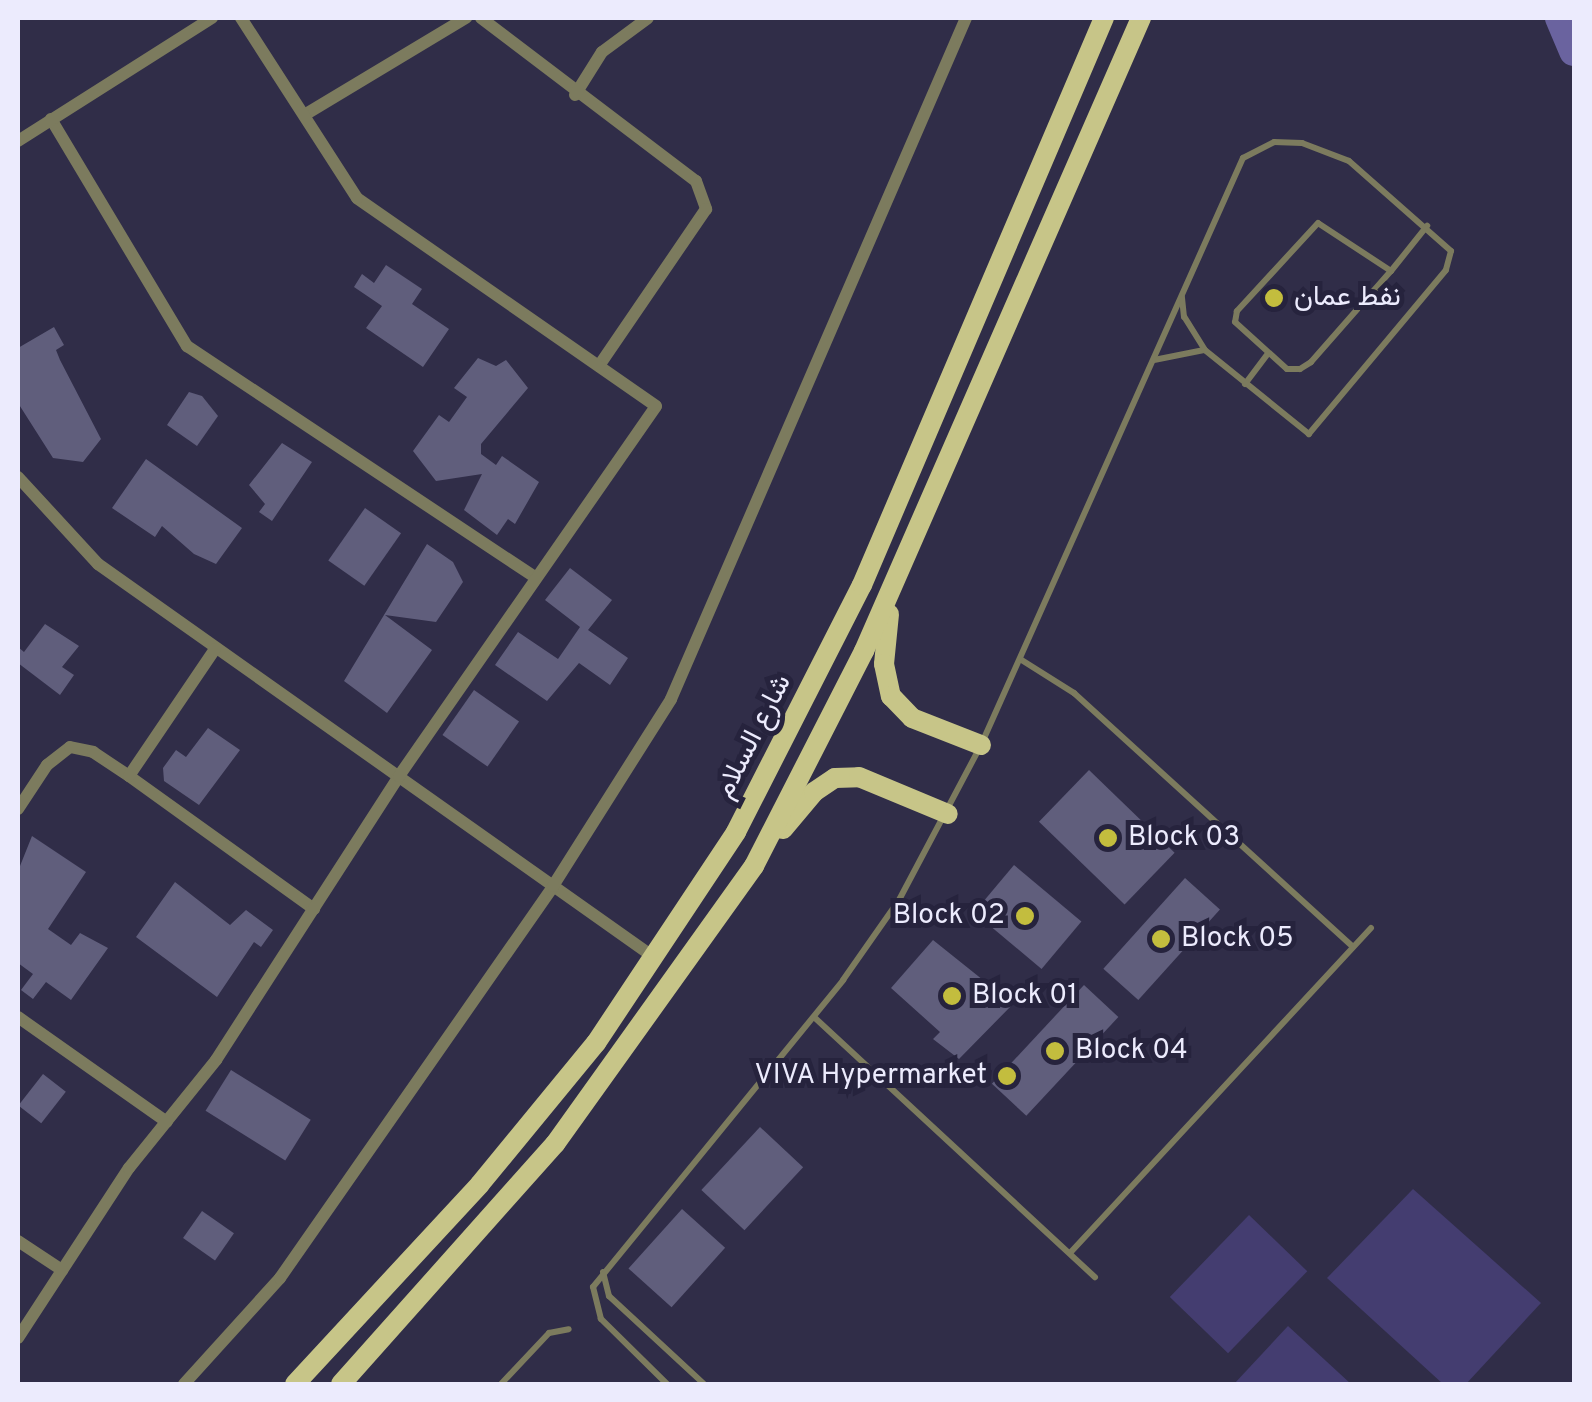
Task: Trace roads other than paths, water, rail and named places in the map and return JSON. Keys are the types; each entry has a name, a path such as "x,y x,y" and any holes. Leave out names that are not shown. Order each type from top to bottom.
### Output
{"main road":[{"name":"شارع السلام","path":"296,1384 480,1184 596,1044 736,832 862,585 1104,18"},
{"path":"754,866 892,592 1142,18"},
{"path":"892,592 884,664 891,696 912,718 981,745"},
{"path":"341,1384 555,1144 754,866 814,792 835,778 877,783 948,814"}],"street":[{"path":"18,140 212,18"},
{"path":"18,1338 166,1122 216,1060 399,776 656,406 377,217 357,198 241,18"},
{"path":"306,114 466,18"},
{"path":"481,18 575,95 696,180 706,209 599,366"},
{"path":"575,95 602,52 648,18"},
{"path":"184,1384 280,1278 552,886 690,666 966,18"},
{"path":"51,119 187,346 536,578"},
{"path":"18,477 77,546 215,649 655,958"},
{"path":"130,776 215,649"},
{"path":"18,809 48,766 70,747 94,752 314,909"},
{"path":"18,1017 166,1122"},
{"path":"18,1240 62,1270"}],"lane":[{"path":"667,1384 601,1320 593,1287 602,1271 814,1017 900,900 981,745 1238,167 1253,150 1274,142 1302,144 1349,161 1427,226 1450,251 1446,270 1315,430 1304,433 1205,350 1184,317 1182,296"},
{"path":"1391,271 1327,223 1312,226 1237,311 1235,322 1288,369 1300,370 1391,271 1427,226"},
{"path":"1154,360 1205,350"},
{"path":"1245,384 1268,354"},
{"path":"1020,659 1074,693 1354,947"},
{"path":"1070,1254 1371,928"},
{"path":"814,1017 1096,1277"},
{"path":"602,1271 608,1296 704,1384"},
{"path":"502,1384 549,1333 569,1329"}],"waterway":[{"path":"1560,18 1574,51"}],"place":[{"name":"نفط عمان","path":"1274,298"},
{"name":"Block 03","path":"1108,838"},
{"name":"Block 02","path":"1025,916"},
{"name":"Block 05","path":"1161,939"},
{"name":"Block 01","path":"952,996"},
{"name":"Block 04","path":"1055,1051"},
{"name":"VIVA Hypermarket","path":"1007,1076"}]}
